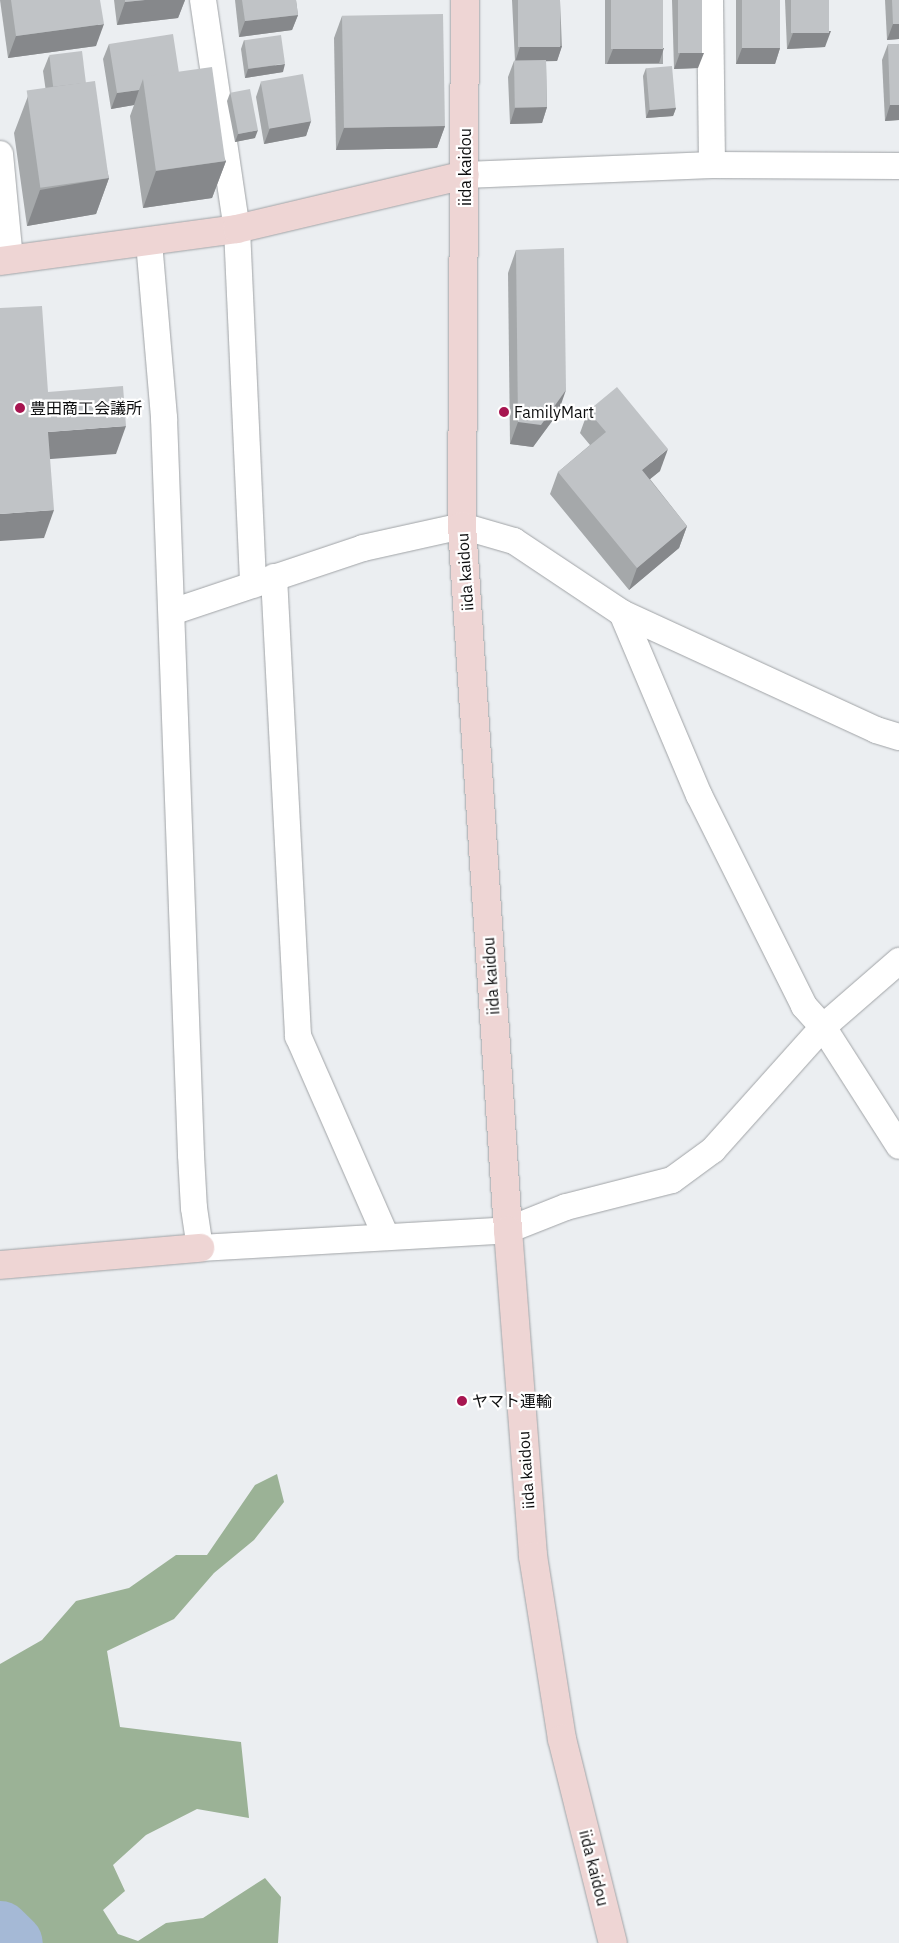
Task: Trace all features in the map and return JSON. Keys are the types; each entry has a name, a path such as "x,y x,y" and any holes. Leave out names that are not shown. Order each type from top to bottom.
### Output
{"main road":[{"name":"iida kaidou","path":"465,0 462,526 508,1230 533,1556 562,1739 613,1943"},
{"path":"5,260 237,229 465,175"},
{"path":"0,1265 200,1248"}],"street":[{"path":"203,0 237,229 298,1036 386,1236"},
{"path":"710,0 712,165"},
{"path":"0,154 5,260"},
{"path":"465,175 712,165 899,166"},
{"path":"149,242 164,418 192,1173 200,1248 508,1230 566,1207 672,1180 713,1150 823,1027 899,961"},
{"path":"172,612 363,548 462,526 514,541 622,613 867,726 899,738"},
{"path":"622,613 699,795 804,1006 823,1027 899,1146"}],"green space":[{"path":"277,1474 284,1502 254,1540 214,1573 174,1619 107,1651 120,1727 241,1742 249,1818 197,1809 146,1835 113,1865 125,1891 103,1910 118,1934 138,1941 166,1923 203,1918 265,1878 281,1897 278,1943 40,1943 0,1918 0,1664 42,1640 76,1601 129,1588 176,1555 207,1555 255,1485"}],"building":[{"path":"11,0 100,0 104,24 16,36"},
{"path":"125,0 145,0 125,2"},
{"path":"242,0 296,0 298,15 245,21"},
{"path":"518,0 560,0 560,47 518,47"},
{"path":"611,0 663,0 663,49 611,49"},
{"path":"678,0 702,0 702,53 678,53"},
{"path":"742,0 780,0 780,48 742,48"},
{"path":"791,0 829,0 829,33 791,33"},
{"path":"892,0 899,0 899,24 893,24"},
{"path":"443,14 445,126 344,128 342,16"},
{"path":"173,34 179,73 143,79 139,90 117,93 109,44"},
{"path":"281,35 285,64 248,69 244,40"},
{"path":"888,44 899,44 899,105 890,105"},
{"path":"82,51 86,83 53,87 49,55"},
{"path":"546,60 547,107 515,108 514,61"},
{"path":"672,66 676,108 650,110 646,68"},
{"path":"212,67 225,161 156,171 143,77"},
{"path":"303,74 311,121 269,129 261,81"},
{"path":"95,81 109,178 40,188 27,91"},
{"path":"250,89 258,130 238,134 230,93"},
{"path":"564,248 566,390 541,425 518,422 516,250"},
{"path":"42,306 48,392 123,386 126,426 48,432 54,510 0,514 0,308"},
{"path":"617,387 668,449 642,470 687,526 637,568 558,472 606,432 588,411"}],"waterway":[{"path":"0,1930 13,1943"}],"place":[{"name":"豊田商工会議所","path":"20,408"},
{"name":"FamilyMart","path":"504,412"},
{"name":"ヤマト運輸","path":"462,1401"}]}
